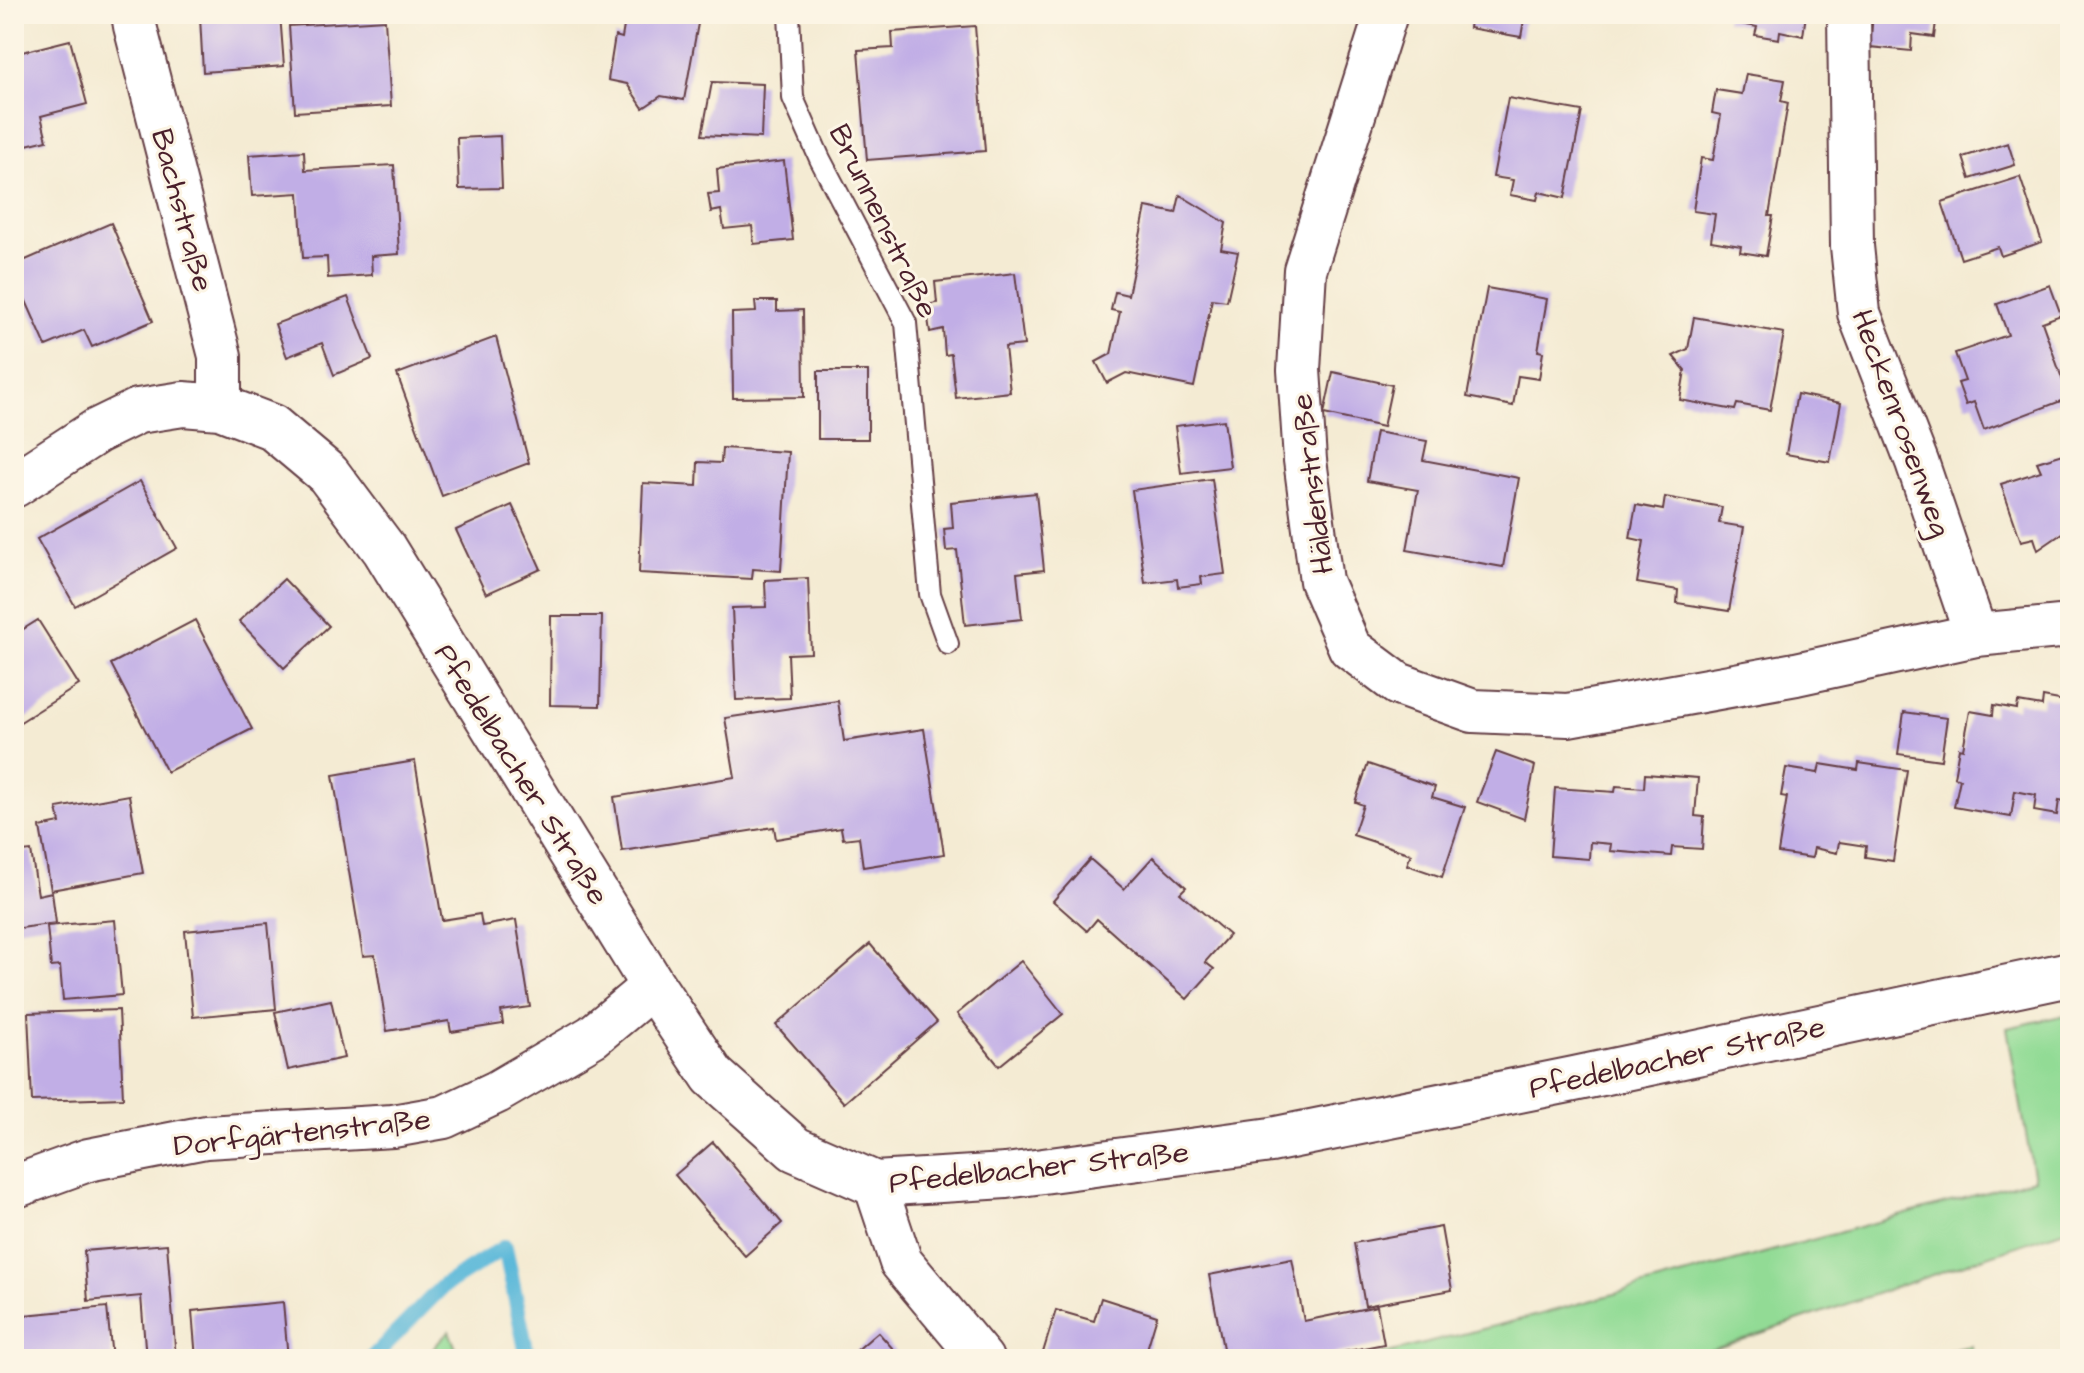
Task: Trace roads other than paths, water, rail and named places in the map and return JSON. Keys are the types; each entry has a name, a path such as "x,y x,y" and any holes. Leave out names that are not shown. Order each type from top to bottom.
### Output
{"street":[{"name":"Bachstraße","path":"133,14 220,356 220,407"},
{"name":"Häldenstraße","path":"1386,14 1305,270 1299,370 1305,460 1321,581 1350,648 1398,684 1473,711 1568,715 1796,674 1976,635 2070,626"},
{"name":"Heckenrosenweg","path":"1849,14 1852,246 1859,313 1917,462 1976,635"},
{"name":"Pfedelbacher Straße","path":"14,485 97,431 138,411 183,404 220,407 272,427 328,474 384,549 653,986 713,1076 795,1149 875,1184 1006,1176 1271,1140 2070,974"},
{"name":"Dorfgärtenstraße","path":"14,1187 88,1160 206,1137 393,1126 444,1117 497,1092 593,1036 653,986"},
{"path":"875,1184 901,1262 982,1359"}],"lane":[{"name":"Brunnenstraße","path":"789,14 793,98 820,159 906,323 930,594 948,644"}],"waterway":[{"path":"371,1359 443,1286 505,1247 528,1359"}]}
